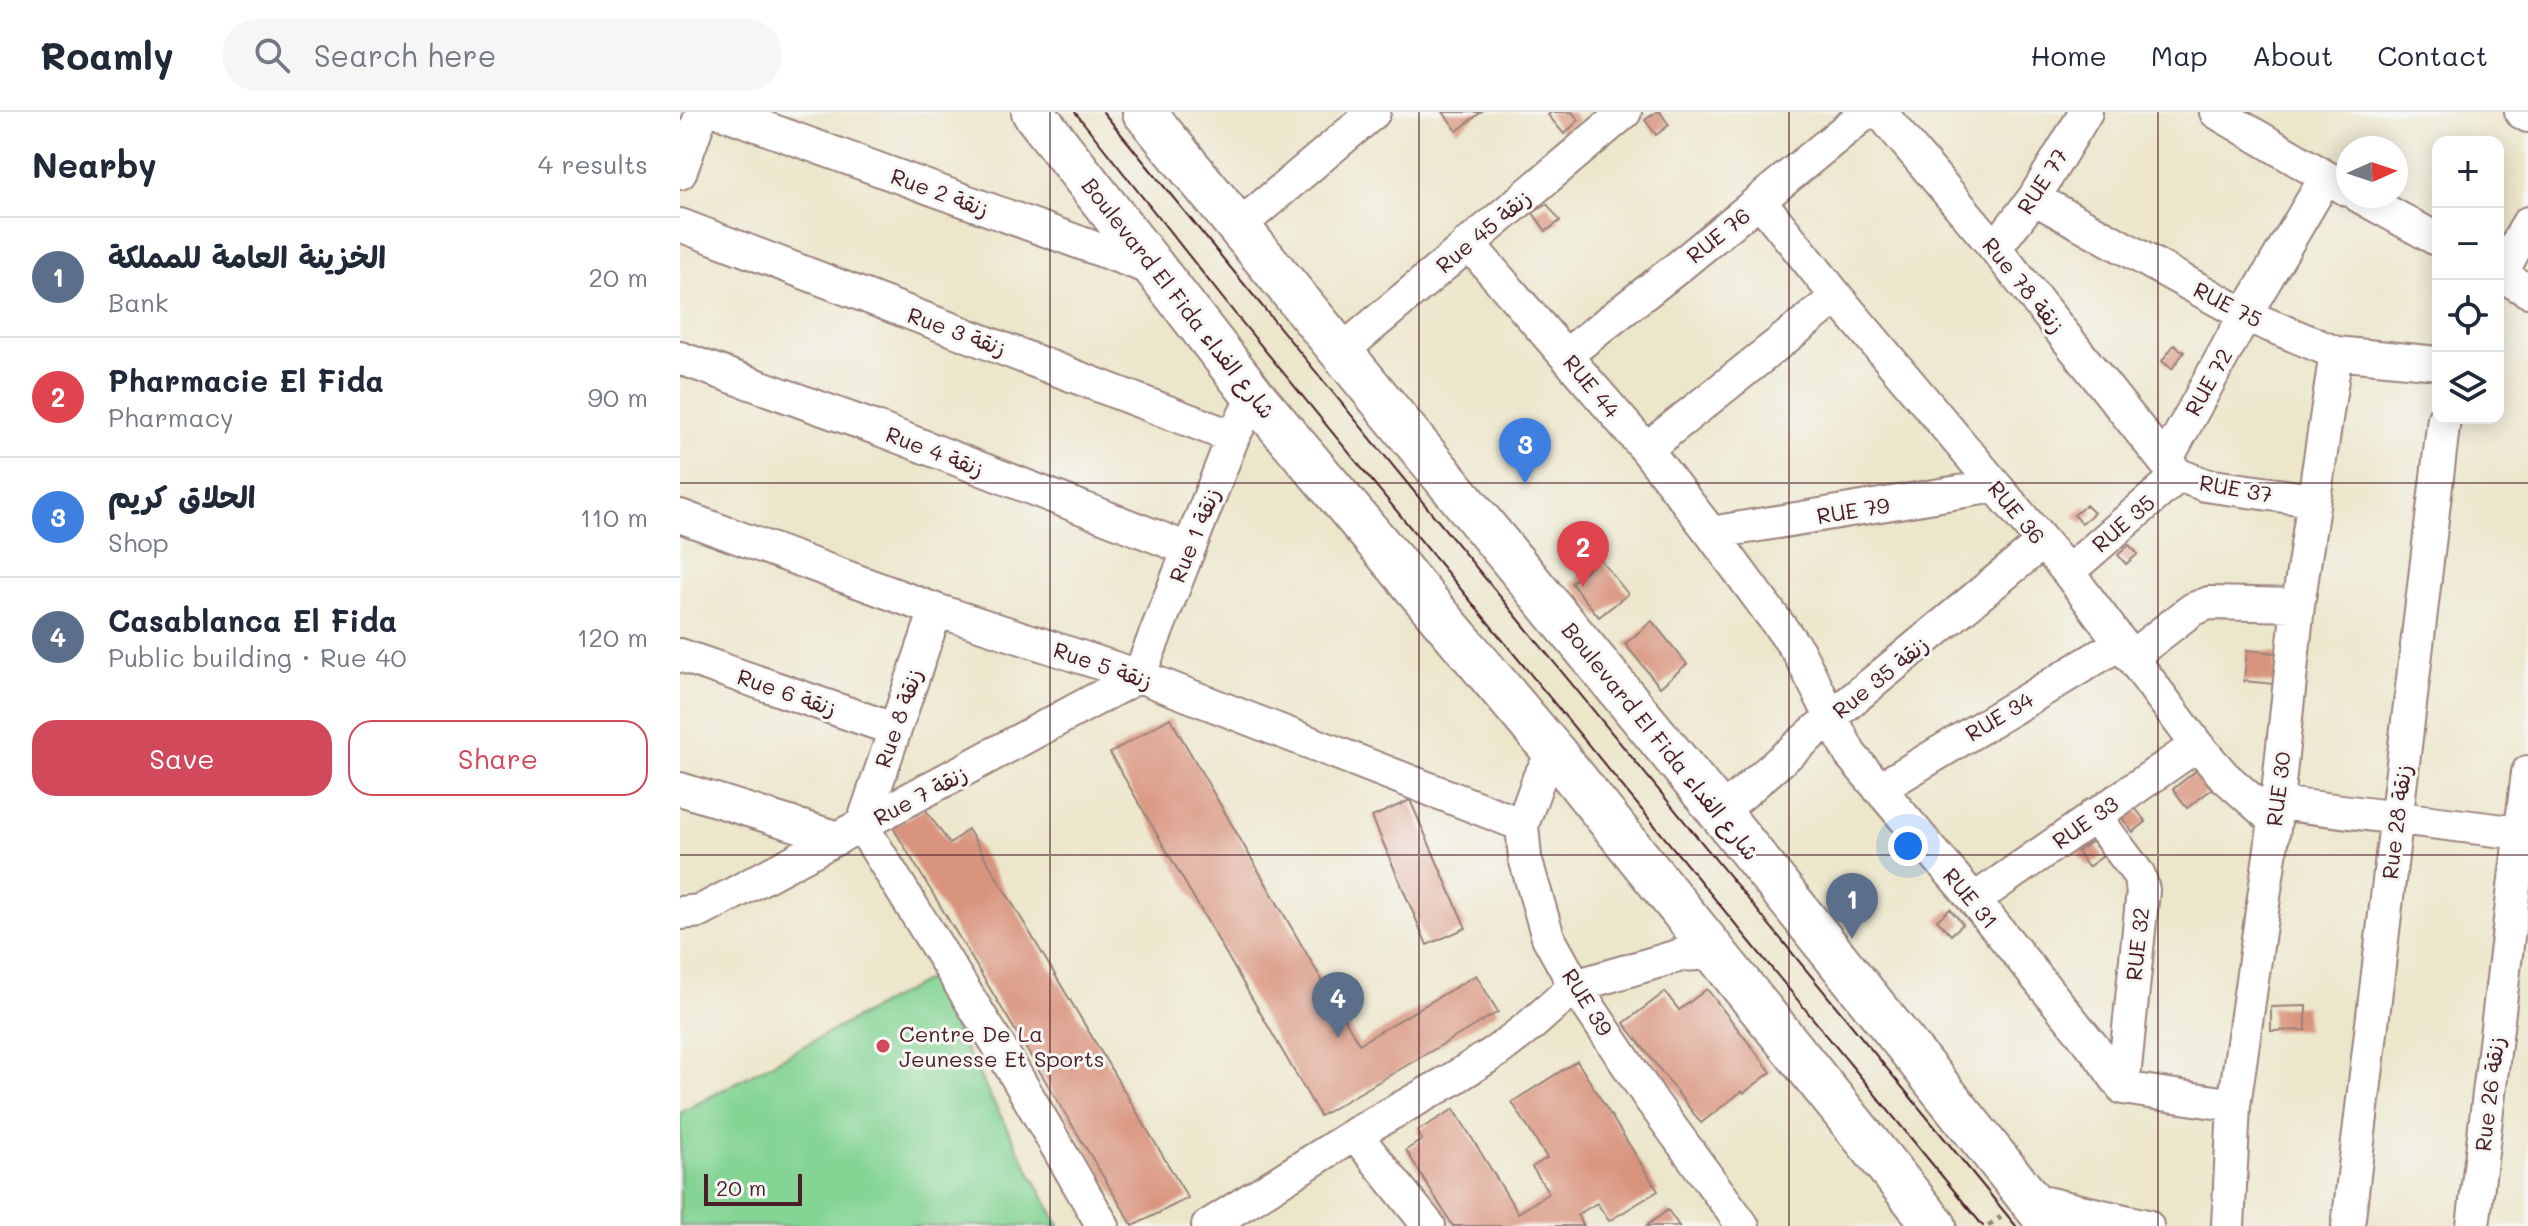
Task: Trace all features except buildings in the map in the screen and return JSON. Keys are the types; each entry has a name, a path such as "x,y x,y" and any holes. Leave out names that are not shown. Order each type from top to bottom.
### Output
{"main road":[{"name":"Boulevard El Fida شارع الفداء","path":"1033,112 1254,396 1554,752 1935,1226"},
{"name":"Boulevard El Fida شارع الفداء","path":"1144,112 1720,813 2040,1212"}],"street":[{"path":"680,173 702,112"},
{"name":"Rue 2 زنقة","path":"721,112 1158,271"},
{"name":"Rue 45 زنقة","path":"1342,351 1625,112"},
{"name":"RUE 76","path":"1566,355 1867,112"},
{"name":"Rue 78 زنقة","path":"1880,112 1995,248 2172,468"},
{"name":"RUE 77","path":"1995,248 2034,198 2086,112"},
{"path":"2521,112 2528,116"},
{"path":"1238,227 1369,114"},
{"path":"2234,116 2336,183"},
{"name":"RUE 72","path":"2172,468 2245,315 2336,185"},
{"name":"RUE 75","path":"2034,198 2245,315 2336,353 2432,362"},
{"name":"RUE 36","path":"1760,201 2068,572 2197,745 2224,776 2276,812"},
{"path":"2381,208 2432,237"},
{"path":"2509,280 2528,223"},
{"name":"Rue 3 زنقة","path":"680,225 1233,437"},
{"name":"RUE 44","path":"1468,243 1646,449 1711,533"},
{"path":"1646,449 1837,297"},
{"name":"RUE 30","path":"2228,1226 2234,1105 2276,812 2298,605 2336,353"},
{"name":"Rue 4 زنقة","path":"680,358 876,428 1188,549"},
{"name":"Rue 1 زنقة","path":"1139,676 1233,437 1254,396"},
{"name":"Rue 28 زنقة","path":"2348,1226 2443,424"},
{"name":"RUE 37","path":"2172,468 2205,485 2313,500"},
{"name":"RUE 35","path":"2068,572 2172,468"},
{"name":"RUE 79","path":"1711,533 1995,486"},
{"name":"Rue 5 زنقة","path":"680,516 936,610 1139,676 1522,825"},
{"name":"RUE 31","path":"1711,533 1798,651 1850,754 1974,900 2123,1088"},
{"name":"Rue 35 زنقة","path":"1720,813 2042,543"},
{"name":"RUE 34","path":"1879,789 2193,609 2209,603 2298,605"},
{"name":"Rue 8 زنقة","path":"850,832 893,729 936,610"},
{"name":"Rue 6 زنقة","path":"680,655 893,729"},
{"name":"Rue 7 زنقة","path":"691,912 850,832 1139,676"},
{"name":"RUE 33","path":"1974,900 2197,745"},
{"name":"RUE 39","path":"1554,752 1539,778 1522,825 1525,858 1544,924 1575,986 1651,1100 1743,1226"},
{"name":"Rue 26 زنقة","path":"2473,1226 2524,833 2528,772"},
{"path":"680,789 850,832 1000,1048 1103,1226"},
{"path":"2276,812 2397,817 2524,833"},
{"name":"RUE 32","path":"2094,815 2139,875 2143,890 2123,1088"},
{"path":"1208,1226 1355,1134 1497,1051 1575,986 1681,955 1718,953"},
{"path":"2123,1088 2234,1105"},
{"path":"1355,1134 1429,1226"},
{"path":"2040,1212 2141,1225"}],"green space":[{"name":"Centre De La Jeunesse Et Sports","path":"928,979 1059,1226 680,1226 680,1113"}],"tram line":[{"path":"1075,112 1236,315 1983,1226"},
{"path":"1103,112 2016,1226"}],"place":[{"name":"الحلاق كريم","path":"1525,484"},
{"name":"Pharmacie El Fida","path":"1583,587"},
{"name":"الخزينة العامة للمملكة","path":"1852,939"},
{"name":"Casablanca El Fida","path":"1338,1038"},
{"name":"Centre De La Jeunesse Et Sports","path":"883,1046"}]}
